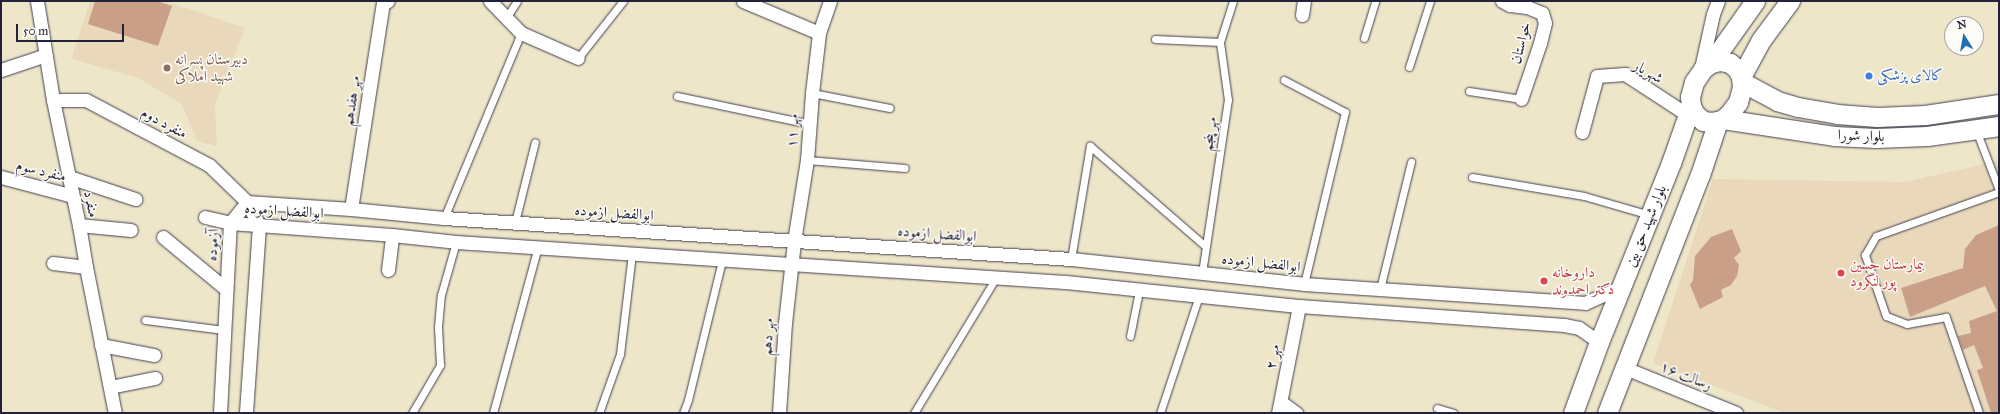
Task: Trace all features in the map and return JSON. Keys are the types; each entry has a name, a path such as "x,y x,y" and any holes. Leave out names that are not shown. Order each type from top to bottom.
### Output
{"main road":[{"path":"1755,1 1694,82 1690,97 1689,110 1703,121 1712,122 1721,120 1729,114 1738,102 1742,80 1761,40 1790,1"},
{"path":"1705,68 1720,61 1730,62 1737,69 1742,80"},
{"name":"بلوار شورا","path":"1742,80 1777,101 1798,108 1837,114 1877,117 1925,115 1999,104"},
{"name":"بلوار شهید حق بین","path":"1573,413 1689,110"},
{"name":"بلوار شورا","path":"1721,120 1834,136 1876,138 1927,136 1999,126"},
{"name":"بلوار شهید حق بین","path":"1607,413 1721,120"}],"street":[{"name":"منفرد","path":"37,1 53,100 79,225 115,413"},
{"name":"مهر هفدهم","path":"351,209 383,4 388,1"},
{"path":"490,1 521,33 578,58"},
{"path":"743,1 819,33"},
{"name":"مهر ۱۱","path":"793,264 794,241 808,160 812,94 819,33 830,1"},
{"path":"1302,15 1304,1"},
{"name":"خواستان","path":"1502,1 1510,5 1527,7 1542,13 1545,23 1540,43 1521,99"},
{"path":"1705,68 1712,14 1718,1"},
{"path":"1,70 46,55"},
{"name":"شهریار","path":"1582,132 1597,76 1625,74 1689,110"},
{"name":"منفرد دوم","path":"53,100 86,100 208,165 247,202"},
{"path":"69,177 135,199"},
{"name":"منفرد سوم","path":"1,178 73,196"},
{"path":"246,413 259,226 247,202"},
{"name":"ابوالفضل ازموده","path":"247,202 351,209 444,218 1070,259 1304,284 1585,303 1621,287"},
{"name":"آزموده","path":"220,413 230,223 247,202"},
{"name":"ابوالفضل ازموده","path":"205,217 230,223 259,226 392,235 456,242 538,246 722,261 793,264 995,279 1065,282 1298,306 1564,325 1580,328 1599,342"},
{"path":"79,225 131,230"},
{"path":"388,270 392,235"},
{"path":"163,237 226,289"},
{"path":"53,263 86,267"},
{"name":"مهر دهم","path":"779,413 785,323 793,264"},
{"name":"مهر ۲","path":"1279,407 1298,306"},
{"path":"101,345 154,355"},
{"name":"رسالت ۱۶","path":"1624,368 1736,413"},
{"path":"110,387 156,378"},
{"path":"1279,407 1296,413"}],"lane":[{"path":"506,18 518,1"},
{"path":"578,58 623,1"},
{"name":"مهر پنجم","path":"1202,273 1228,100 1220,42 1233,1"},
{"path":"1364,38 1375,1"},
{"path":"1409,67 1430,1"},
{"path":"444,218 521,33"},
{"path":"1155,39 1220,42"},
{"path":"1284,80 1345,112 1304,284"},
{"path":"1469,91 1521,99"},
{"path":"812,94 890,108"},
{"path":"677,96 810,124"},
{"path":"1976,130 1999,191 1876,236 1865,255 1886,316 1907,324 1946,317 1979,413"},
{"path":"515,222 535,142"},
{"path":"1070,259 1090,146 1205,246"},
{"path":"808,160 905,168"},
{"path":"1380,289 1410,162"},
{"path":"1472,177 1584,196 1650,215"},
{"path":"412,413 440,365 438,327 441,295 456,242"},
{"path":"493,413 538,246"},
{"path":"599,413 620,354 632,253"},
{"path":"683,413 688,400 722,261"},
{"path":"914,413 995,279"},
{"path":"1130,336 1139,290"},
{"path":"1160,413 1199,296"},
{"path":"145,320 224,330"},
{"path":"1437,408 1454,413"}],"shaded area":[{"name":"دبیرستان پسرانه شهید املاکی","path":"90,1 166,1 245,28 215,105 217,146 197,141 182,104 138,78 71,59"},
{"name":"بیمارستان حسین پور لنگرود","path":"1999,161 1999,413 1785,413 1653,363 1713,179 1904,182"}],"building":[{"path":"95,1 157,1 172,6 158,46 88,24"},
{"path":"1999,225 1999,413 1991,413 1977,370 1983,368 1974,345 1963,350 1958,336 1971,333 1969,321 1997,311 1985,286 1910,317 1901,288 1963,268 1965,249 1976,235"},
{"path":"1732,229 1741,251 1734,258 1739,265 1737,276 1731,285 1721,290 1723,297 1700,309 1690,285 1693,280 1695,256 1711,237"}],"place":[{"name":"دبیرستان پسرانه شهید املاکی","path":"167,68"},
{"name":"کالای پزشکی","path":"1869,76"},
{"name":"بیمارستان حسین پور لنگرود","path":"1841,273"},
{"name":"داروخانه دکتر احمدوند","path":"1544,281"}]}
